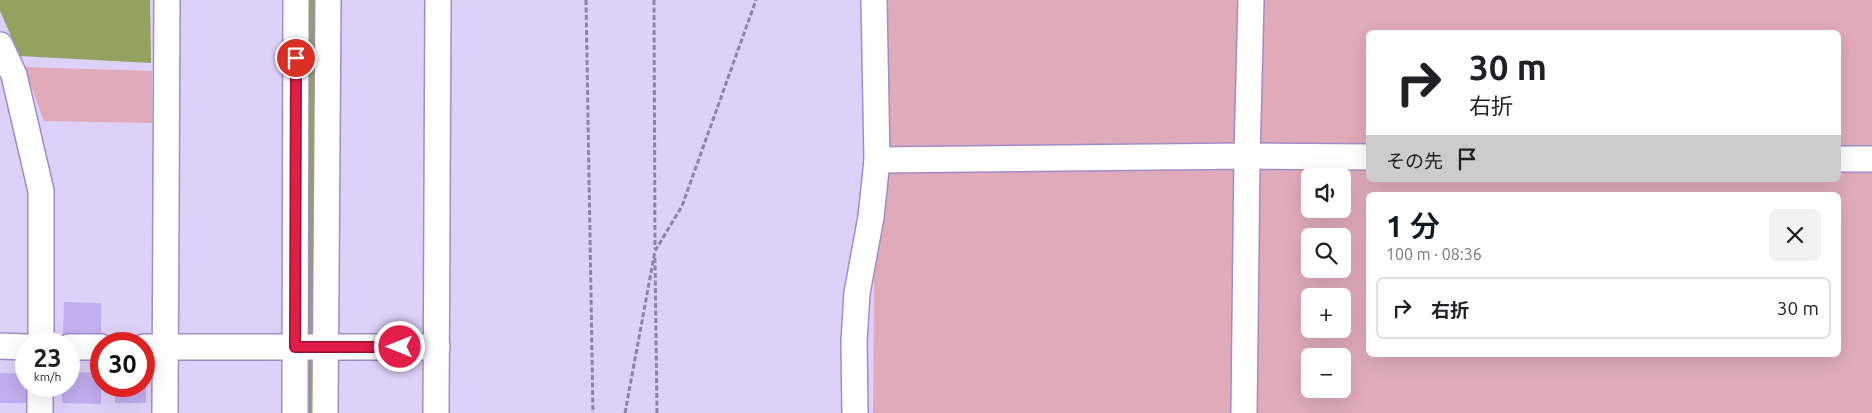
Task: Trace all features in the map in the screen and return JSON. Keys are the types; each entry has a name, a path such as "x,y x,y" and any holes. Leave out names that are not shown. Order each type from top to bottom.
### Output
{"street":[{"path":"165,413 155,347 166,0"},
{"path":"296,0 310,347 325,413"},
{"path":"295,413 310,347 328,0"},
{"path":"436,413 438,0"},
{"path":"855,413 854,342 857,293 871,217 877,160 874,0"},
{"path":"1244,413 1251,0"},
{"path":"0,45 14,75 41,191 41,332"},
{"path":"877,160 1247,156 1366,157"},
{"path":"1841,159 1872,159"},
{"path":"0,346 15,346"},
{"path":"155,347 437,347"},
{"path":"40,397 40,413"}],"path":[{"path":"586,0 593,413"},
{"path":"654,0 657,413"},
{"path":"625,413 655,251 682,206 756,0"}],"shaded area":[{"path":"0,0 150,0 151,63 20,56 0,11"},
{"path":"876,0 1872,0 1872,413 873,413"},
{"path":"24,67 152,71 152,123 44,121"}],"building":[{"path":"64,302 101,303 101,332 90,332 90,336 80,335 80,332 63,332"},
{"path":"80,372 90,373 90,397 101,397 101,404 62,403 62,397 80,397"},
{"path":"0,373 15,374 15,397 30,397 30,403 0,403"},
{"path":"115,397 146,397 146,403 115,403"}],"waterway":[{"path":"309,413 311,0"}],"route":[{"path":"296,58 295,347 400,347"}]}
